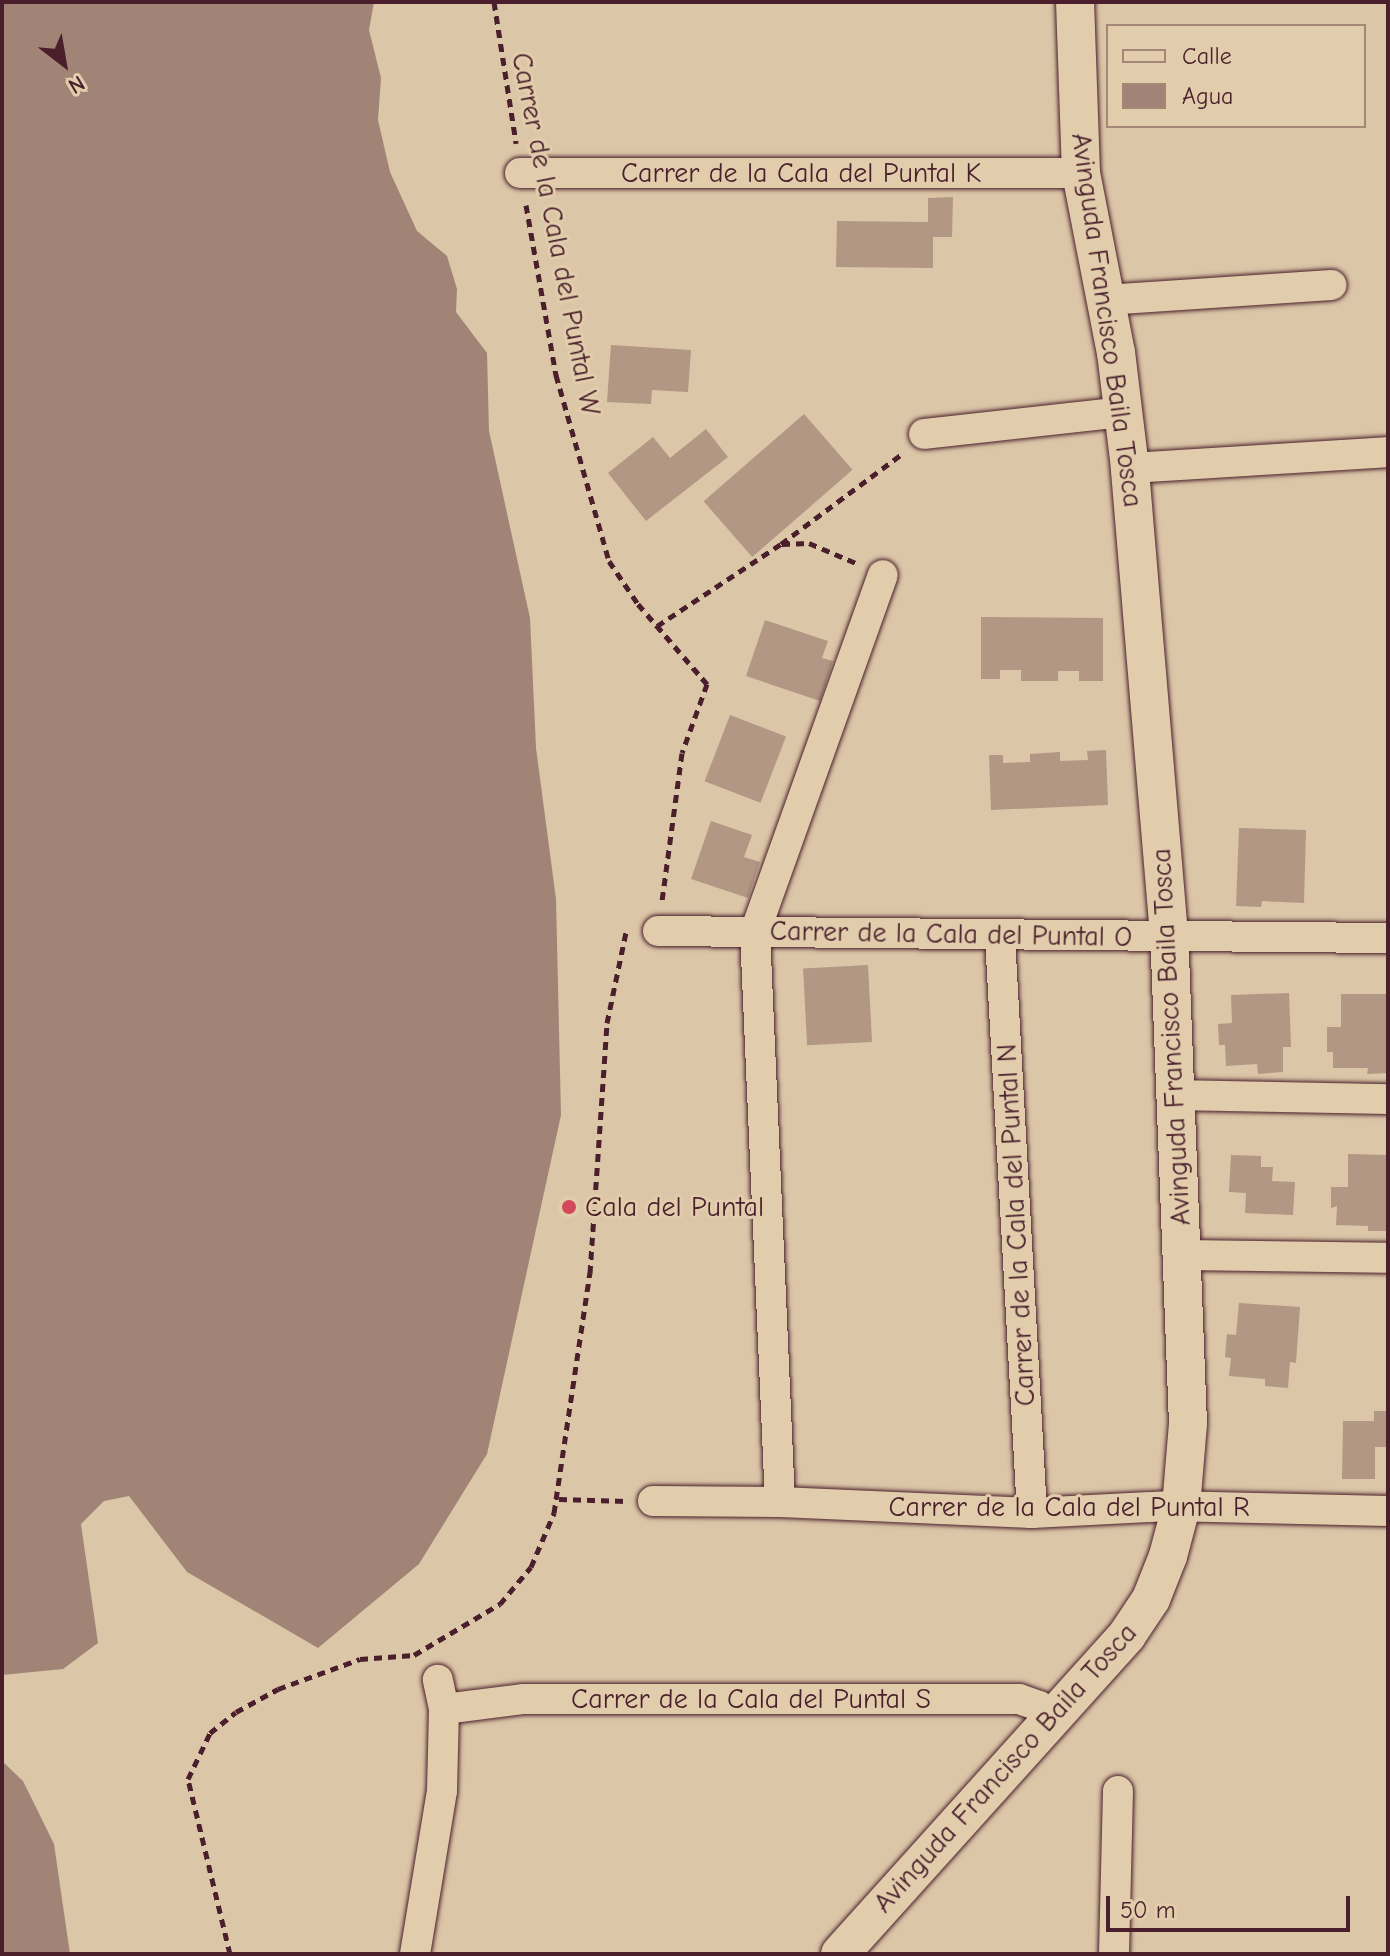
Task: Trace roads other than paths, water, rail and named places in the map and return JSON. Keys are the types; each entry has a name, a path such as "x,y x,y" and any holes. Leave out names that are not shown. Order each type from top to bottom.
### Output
{"street":[{"name":"Avinguda Francisco Baila Tosca","path":"840,1954 945,1834 1099,1670 1151,1599 1168,1556 1181,1507 1188,1424 1169,935 1130,468 1105,300 1081,173 1075,2"},
{"name":"Carrer de la Cala del Puntal K","path":"520,173 1081,173"},
{"path":"1105,300 1332,285"},
{"path":"924,434 1123,412"},
{"path":"1130,468 1388,452"},
{"path":"780,1502 755,932 883,575"},
{"name":"Carrer de la Cala del Puntal O","path":"658,931 1000,937 1169,935 1388,938"},
{"name":"Carrer de la Cala del Puntal N","path":"1000,937 1032,1513"},
{"path":"1175,1095 1388,1099"},
{"path":"1182,1255 1388,1258"},
{"name":"Carrer de la Cala del Puntal R","path":"653,1501 780,1502 1032,1513 1181,1507 1388,1511"},
{"name":"Carrer de la Cala del Puntal S","path":"415,1954 442,1791 441,1694 524,1699 1019,1699 1039,1706 1052,1720"},
{"path":"1114,1954 1118,1791"}],"water":[{"path":"2,2 374,2 369,30 381,78 378,120 390,172 417,231 447,256 457,289 456,312 487,353 489,431 530,618 536,748 556,899 561,1115 487,1454 419,1564 318,1648 187,1572 129,1496 104,1501 81,1524 98,1643 63,1669 2,1675"},
{"path":"2,1761 23,1781 54,1844 70,1954 2,1954"}],"place":[{"name":"Cala del Puntal","path":"569,1207"}]}
